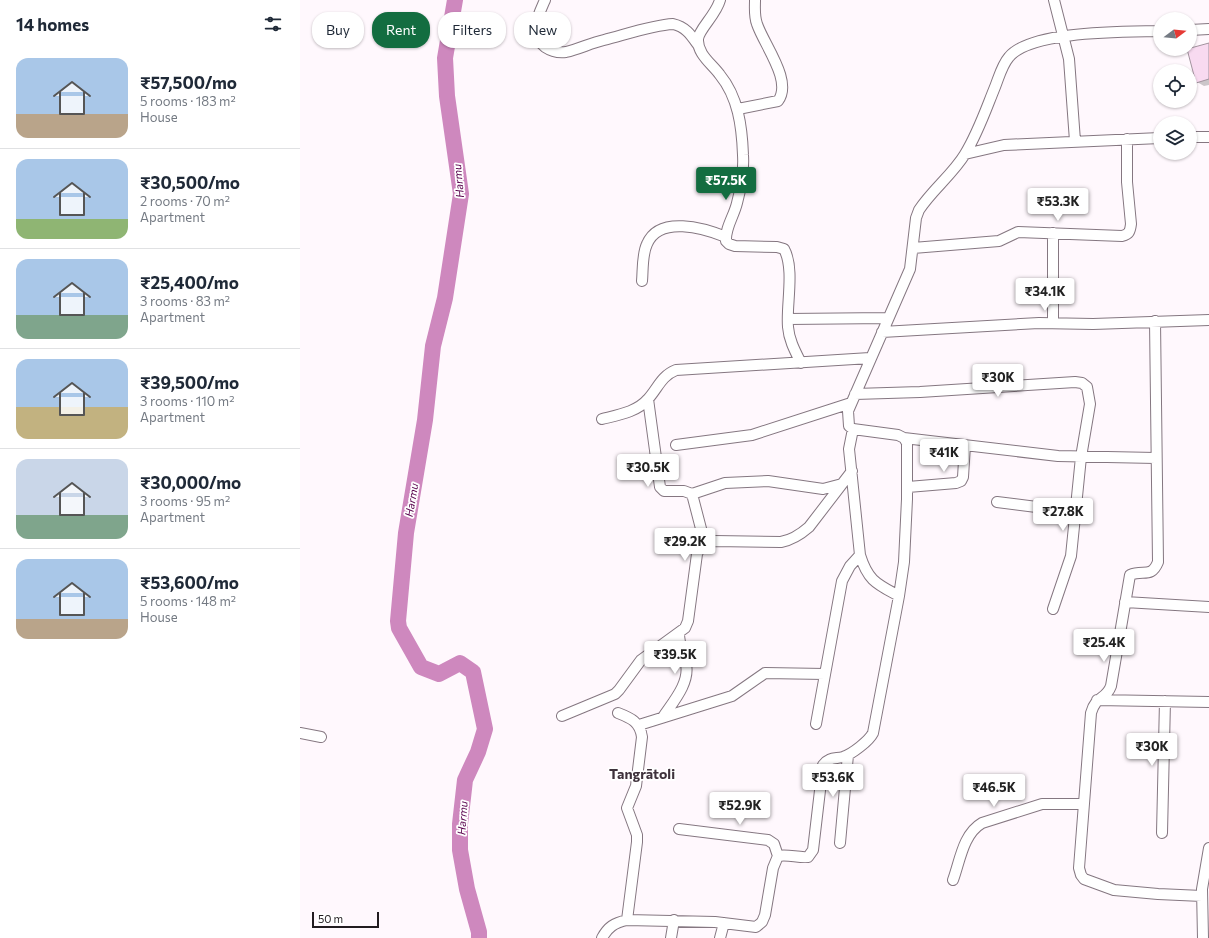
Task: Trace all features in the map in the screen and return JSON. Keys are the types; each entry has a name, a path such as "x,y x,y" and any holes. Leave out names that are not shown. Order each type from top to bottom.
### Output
{"street":[{"path":"545,0 536,21 536,37 540,43 550,50 557,52 572,50 603,40 665,24 701,30"},
{"path":"698,45 698,38 701,30 712,18 720,0"},
{"path":"738,109 772,104 778,101 782,90 777,67 757,26 755,16 755,0"},
{"path":"1054,0 1065,36 1072,88 1075,141"},
{"path":"681,26 687,29 701,52 726,82 738,109 743,156 742,179 737,203 726,236 729,244 735,246 777,247 784,249 789,263 788,328 793,347 801,363"},
{"path":"1197,30 1209,30"},
{"path":"1153,31 1091,33 1065,36 1036,42 1020,49 1010,56 1003,68 979,127 965,154 919,210 916,218 910,269 870,358 853,399 847,420 849,426 853,429 898,435 904,438 1081,457 1156,458"},
{"path":"1197,137 1209,137"},
{"path":"965,154 1004,145 1153,138"},
{"path":"913,248 999,241 1018,232 1122,236 1127,234 1131,230 1127,182 1127,139"},
{"path":"642,281 646,245 651,236 660,229 672,226 696,227 726,236"},
{"path":"1053,233 1053,323"},
{"path":"788,318 888,318"},
{"path":"882,332 1053,323 1209,320"},
{"path":"1154,321 1158,562 1152,573 1136,572 1130,575 1111,686 1109,692 1096,700 1091,713 1079,868 1084,879 1114,890 1202,896"},
{"path":"602,419 628,413 648,400 660,381 668,374 676,370 870,358"},
{"path":"676,445 752,435 853,399 920,392 1082,383 1087,386 1090,404 1081,457 1071,556 1053,609"},
{"path":"648,400 660,487 664,491 684,491 692,494 725,483 768,481 823,489 842,484"},
{"path":"853,429 849,442 860,555 864,568 872,581 899,596"},
{"path":"778,856 808,857 811,854 823,765 830,759 848,755 866,742 873,733 899,596 905,545 908,450 907,443 904,438"},
{"path":"908,487 956,484 961,481 964,477 966,445"},
{"path":"562,716 615,694 620,690 641,660 679,634 688,621 699,548 714,541 788,541 809,527 852,471"},
{"path":"692,494 705,544"},
{"path":"997,502 1076,512"},
{"path":"816,724 842,581 850,566 860,555"},
{"path":"1125,602 1209,607"},
{"path":"663,717 686,680 686,666 679,644 679,634"},
{"path":"639,725 732,696 765,673 825,674"},
{"path":"1096,700 1209,702"},
{"path":"1162,833 1165,701"},
{"path":"618,712 633,719 639,725 642,737 636,786 627,808 637,835 627,920"},
{"path":"300,733 321,737"},
{"path":"840,843 848,755"},
{"path":"953,880 969,834 975,827 1042,804 1083,804"},
{"path":"602,938 607,929 615,923 627,920 674,920 724,923 756,927 762,922 765,915 778,856 774,844 768,840 679,830"},
{"path":"1203,938 1202,896 1209,848"},
{"path":"671,938 674,920"},
{"path":"720,938 724,923"}],"building":[{"path":"1209,43 1209,79 1197,83 1197,64 1191,64 1189,56 1197,56 1197,46"}],"waterway":[{"name":"Harmu","path":"455,0 445,58 447,96 461,194 445,298 433,346 425,420 406,533 398,621 399,628 421,667 439,674 460,663 473,672 485,729 478,752 465,780 460,824 460,850 467,889 479,932 479,938"}],"district":[{"name":"Tangrātoli","path":"642,773"}]}
